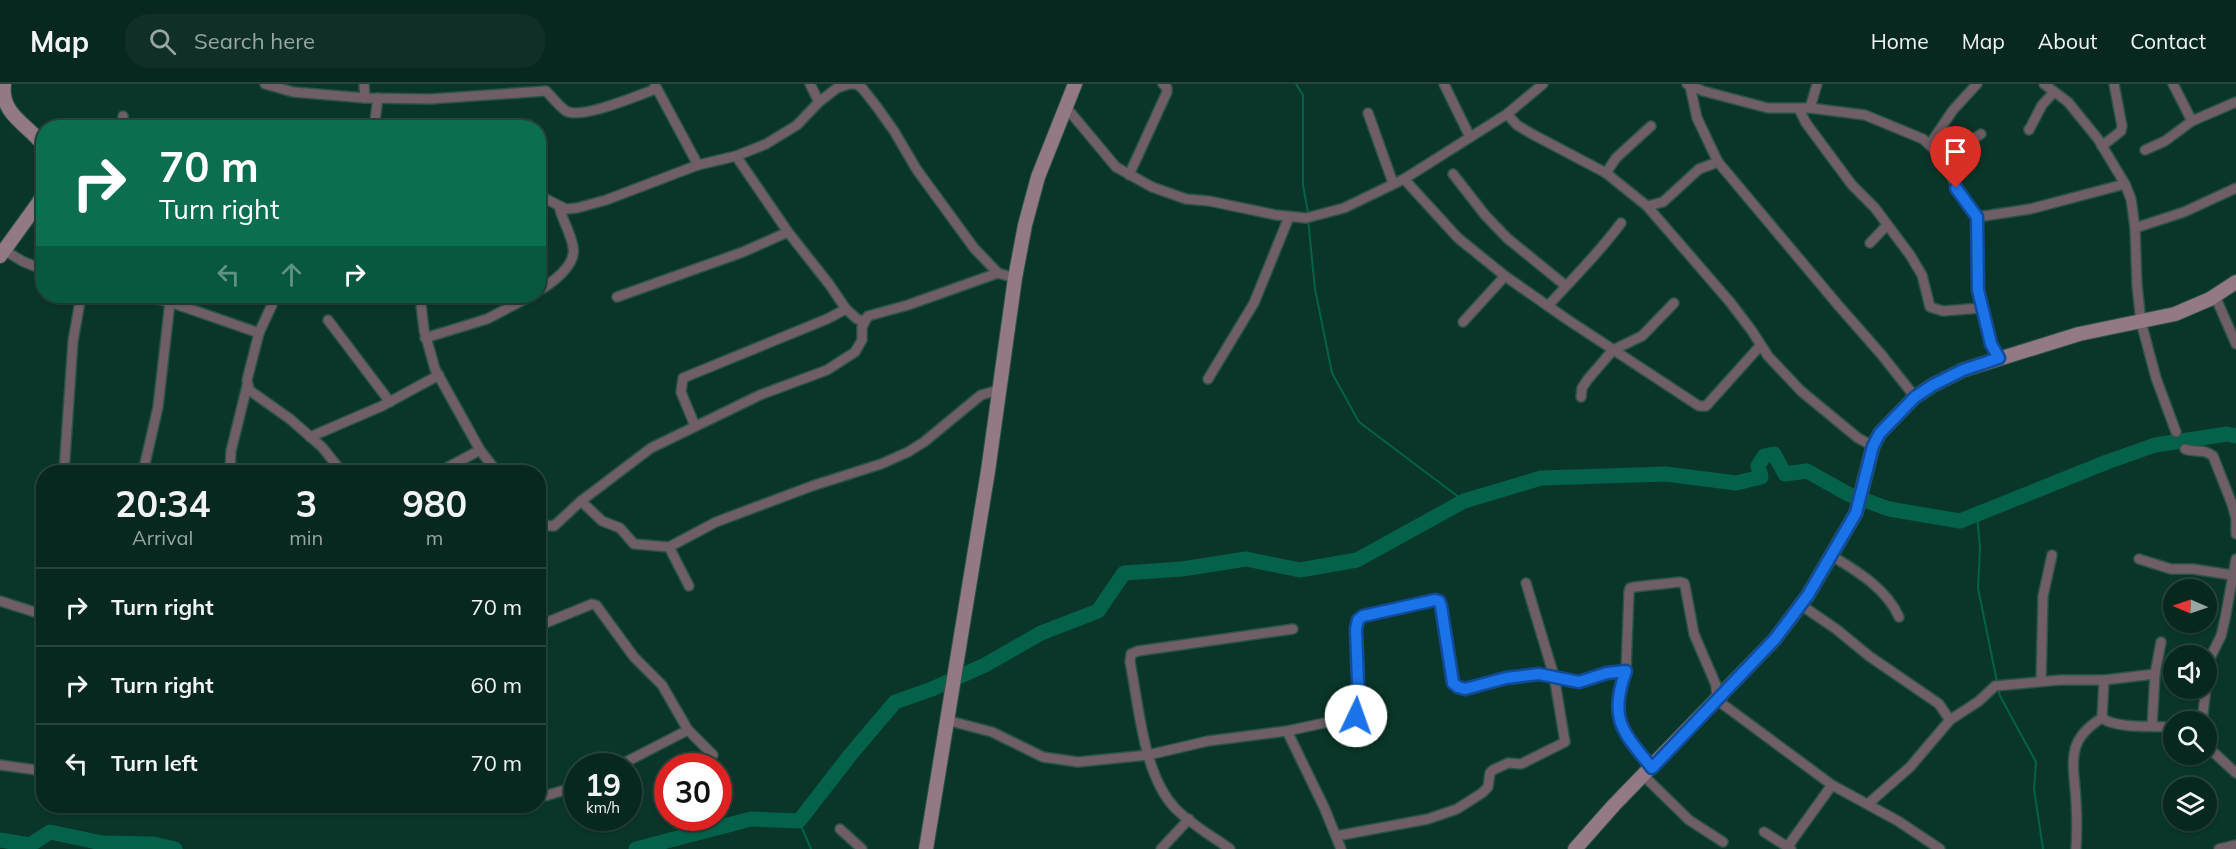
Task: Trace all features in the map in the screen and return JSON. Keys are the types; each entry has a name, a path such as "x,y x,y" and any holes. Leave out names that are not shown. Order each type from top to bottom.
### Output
{"street":[{"path":"265,84 293,92 365,98 430,99 491,89 545,87 566,111 573,113 598,109 655,87 698,165"},
{"path":"364,84 365,98"},
{"path":"810,84 819,102"},
{"path":"546,199 566,209 596,202 698,165 736,156 766,144 797,125 819,102 837,88 856,84 862,88 894,131 917,170 974,248 998,273 1015,278"},
{"path":"926,849 986,482 1015,278 1029,206 1075,84"},
{"path":"1129,175 1167,92 1163,84"},
{"path":"1444,84 1470,137"},
{"path":"1065,106 1116,167 1152,187 1186,199 1209,201 1297,218 1344,208 1404,179 1507,114 1543,84"},
{"path":"1810,108 1817,84"},
{"path":"1930,144 1953,110 1977,84"},
{"path":"2044,84 2068,102 2102,146 2125,184 2131,199 2141,322 2156,378 2176,432"},
{"path":"2102,146 2121,131 2122,126 2114,84"},
{"path":"2173,84 2192,121"},
{"path":"1915,397 1718,162 1697,118 1688,85 1705,88 1768,108 1810,108 1865,115 1930,144 1943,158 1956,188 1977,217 1978,290 1991,344 1999,358"},
{"path":"2,90 7,108 36,138"},
{"path":"2029,129 2042,105 2054,92"},
{"path":"375,120 378,98"},
{"path":"2145,150 2165,141 2192,121 2236,102"},
{"path":"1798,109 1852,185 1875,208 1910,255 1922,275 1930,307 1943,311 1981,308"},
{"path":"1368,113 1394,183"},
{"path":"1507,114 1517,125 1532,135 1606,173 1647,206 1730,302 1752,331 1760,346 1801,391 1858,438 1873,446"},
{"path":"1606,173 1616,158 1651,126"},
{"path":"1943,158 1981,134"},
{"path":"736,156 788,232 846,309 857,319 864,321"},
{"path":"1647,206 1663,202 1699,169 1718,162"},
{"path":"1453,174 1485,215 1507,238 1566,286"},
{"path":"1404,179 1458,238 1505,276 1699,406 1706,406 1760,346"},
{"path":"1977,217 2030,209 2125,184"},
{"path":"2135,228 2184,212 2236,188"},
{"path":"36,206 2,253 36,267"},
{"path":"546,286 553,281 573,257 573,246 559,206"},
{"path":"1208,379 1254,303 1297,218"},
{"path":"1548,306 1604,247 1621,223"},
{"path":"1870,243 1887,225"},
{"path":"617,297 743,252 788,232"},
{"path":"546,526 554,526 581,501 651,448 760,395 827,370 855,352 862,340 864,321 867,316 908,305 998,273"},
{"path":"1463,322 1505,276"},
{"path":"1575,849 1614,805 1775,639 1801,605 1849,528 1861,500 1873,446 1880,433 1915,397 1963,370 1999,358 2079,334 2175,314 2215,297 2236,282"},
{"path":"2215,297 2236,344"},
{"path":"64,465 73,341 80,303"},
{"path":"145,465 158,407 170,303"},
{"path":"173,303 259,333"},
{"path":"231,465 231,451 259,333 273,303"},
{"path":"421,303 425,338 431,359 480,450 492,465"},
{"path":"425,338 487,319 518,303"},
{"path":"1581,397 1582,388 1588,379 1614,350 1642,336 1674,303"},
{"path":"695,426 681,392 683,378 846,309"},
{"path":"328,320 390,402"},
{"path":"310,437 390,402 439,375"},
{"path":"247,386 255,396 290,419 322,447 336,465"},
{"path":"581,501 602,521 620,528 634,544 669,547 716,522 812,486 881,464 908,452 938,432 981,395 999,390"},
{"path":"2185,449 2200,450 2213,456 2232,504 2236,518 2236,534"},
{"path":"452,465 480,450"},
{"path":"669,547 689,586"},
{"path":"2041,681 2043,596 2052,555"},
{"path":"1832,556 1864,575 1899,617"},
{"path":"2139,559 2171,569 2193,569 2232,575"},
{"path":"2216,645 2225,619 2236,559"},
{"path":"1723,842 1689,820 1648,772 1620,724 1619,696 1626,671 1630,588 1680,582 1685,586 1694,634 1716,685 1718,700 1832,784 1869,803 1940,849"},
{"path":"1336,836 1428,819 1457,809 1482,793 1488,786 1490,773 1493,770 1508,763 1521,764 1565,742 1554,676 1526,583"},
{"path":"946,720 992,732 1043,757 1057,760 1100,761 1148,755 1209,741 1287,731 1356,716 1359,708 1356,629 1358,620 1363,616 1435,600 1439,601 1441,606 1453,683 1458,687 1465,689 1506,678 1539,674 1579,682 1607,673 1626,671"},
{"path":"0,601 36,612"},
{"path":"546,623 592,604 597,605 634,657 662,685 688,730 711,753"},
{"path":"1801,605 1869,656 1939,704 1950,720"},
{"path":"1230,849 1176,809 1167,798 1148,755 1130,662 1131,654 1138,651 1293,629"},
{"path":"2152,726 2155,674 2161,642"},
{"path":"1869,803 1910,767 1950,720 1997,686 2041,681 2104,680 2155,674"},
{"path":"2102,718 2104,680"},
{"path":"2102,718 2121,725 2163,726"},
{"path":"2076,849 2076,801 2072,761 2074,747 2087,727 2102,718"},
{"path":"642,754 688,730"},
{"path":"1287,731 1324,807 1341,849"},
{"path":"2217,756 2236,773"},
{"path":"0,765 36,770"},
{"path":"1764,832 1789,848 1832,784"},
{"path":"546,796 564,790"},
{"path":"1161,849 1189,819"},
{"path":"840,829 862,849"},
{"path":"2219,849 2236,845"}],"waterway":[{"path":"1296,84 1303,95 1303,185 1308,213"},
{"path":"1308,219 1315,289 1332,373 1359,422 1464,501"},
{"path":"636,849 751,819 799,821 895,702 932,689 985,665 1041,633 1098,611 1124,573 1182,569 1246,559 1300,570 1357,560 1464,501 1541,478 1666,474 1736,483 1761,477 1758,466 1764,456 1774,454 1785,474 1807,471 1848,494 1889,509 1960,521 2155,445 2227,434 2236,436"},
{"path":"1977,513 1980,549 1978,588 1997,682"},
{"path":"1998,688 2000,696 2036,762 2034,789 2043,849"},
{"path":"799,821 811,849"},
{"path":"0,840 30,845 50,832 102,843 153,844 175,849"}],"route":[{"path":"1356,716 1359,708 1356,629 1358,620 1363,616 1435,600 1439,601 1441,606 1453,683 1458,687 1465,689 1506,678 1539,674 1579,682 1607,673 1626,671 1619,696 1620,724 1627,737 1652,768 1775,639 1808,595 1856,513 1862,497 1873,446 1880,433 1915,397 1933,385 1963,370 1999,358 1991,344 1978,290 1977,217 1956,188"}]}
